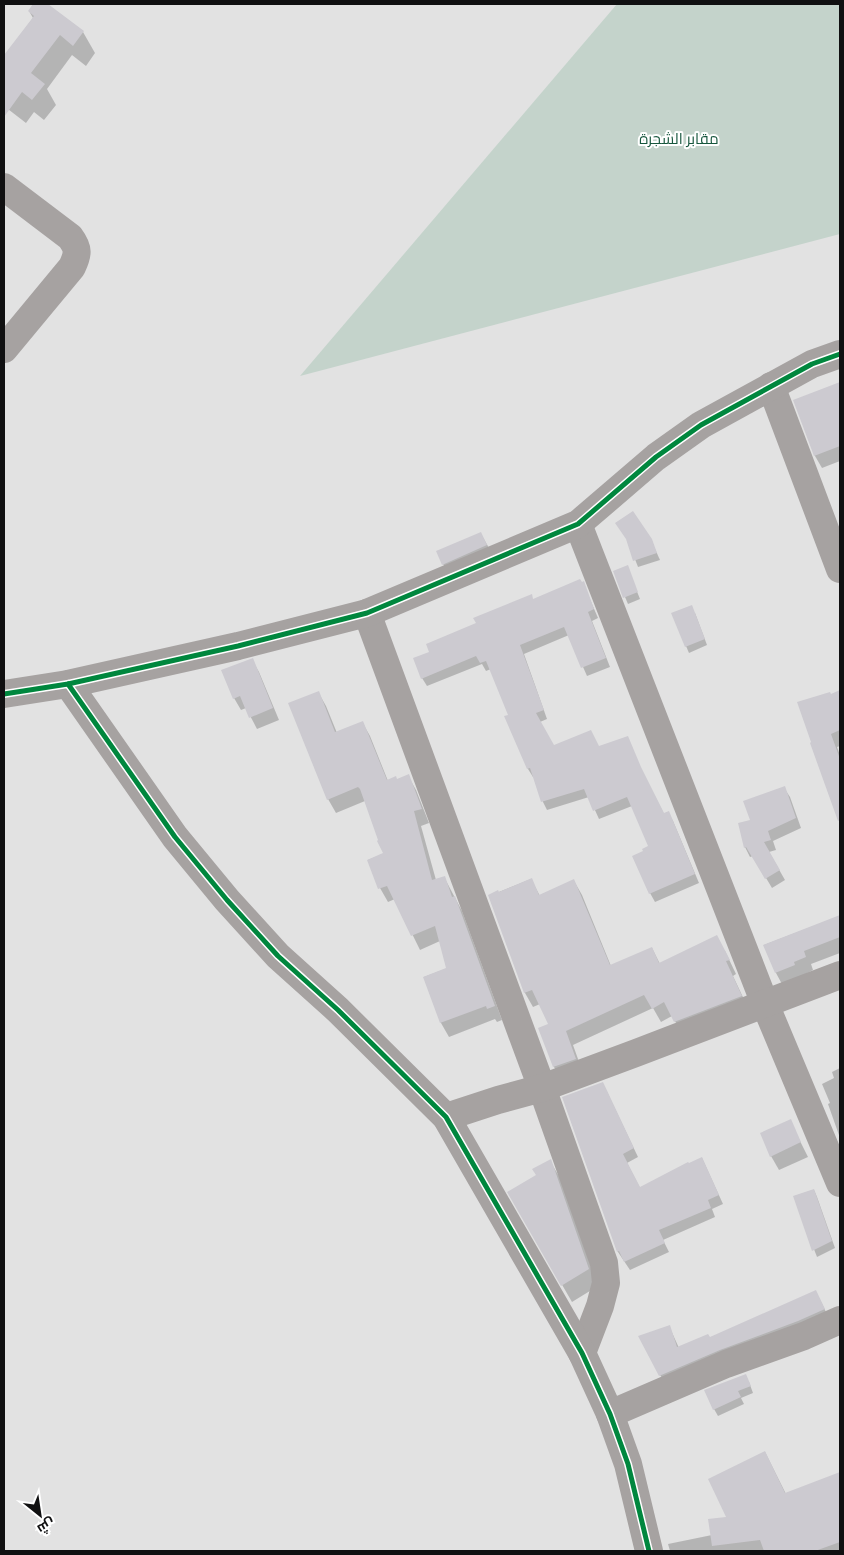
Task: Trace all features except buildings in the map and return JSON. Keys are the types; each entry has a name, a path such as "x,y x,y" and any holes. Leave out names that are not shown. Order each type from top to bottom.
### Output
{"street":[{"path":"4,187 70,237 77,246 76,258 72,267 4,349"},
{"path":"4,694 68,684 238,646 367,613 578,524 656,457 693,430 742,401 812,364 840,354"},
{"path":"771,386 840,569"},
{"path":"578,524 765,1004 840,1182"},
{"path":"367,613 542,1088 604,1263 606,1283 600,1306 582,1353"},
{"path":"68,684 175,837 227,900 278,956 338,1010 446,1117 582,1353 610,1414 628,1464 649,1551"},
{"path":"446,1117 542,1088 840,975"},
{"path":"610,1414 726,1364 804,1336 840,1320"}],"green space":[{"name":"مقابر الشجرة","path":"617,4 840,4 840,234 300,376"}],"cycle path":[{"path":"4,694 68,684 238,646 367,613 578,524 656,457 701,425 812,364 840,354"},
{"path":"68,684 175,837 227,900 278,956 338,1010 446,1117 582,1353 610,1414 628,1464 649,1551"}]}
